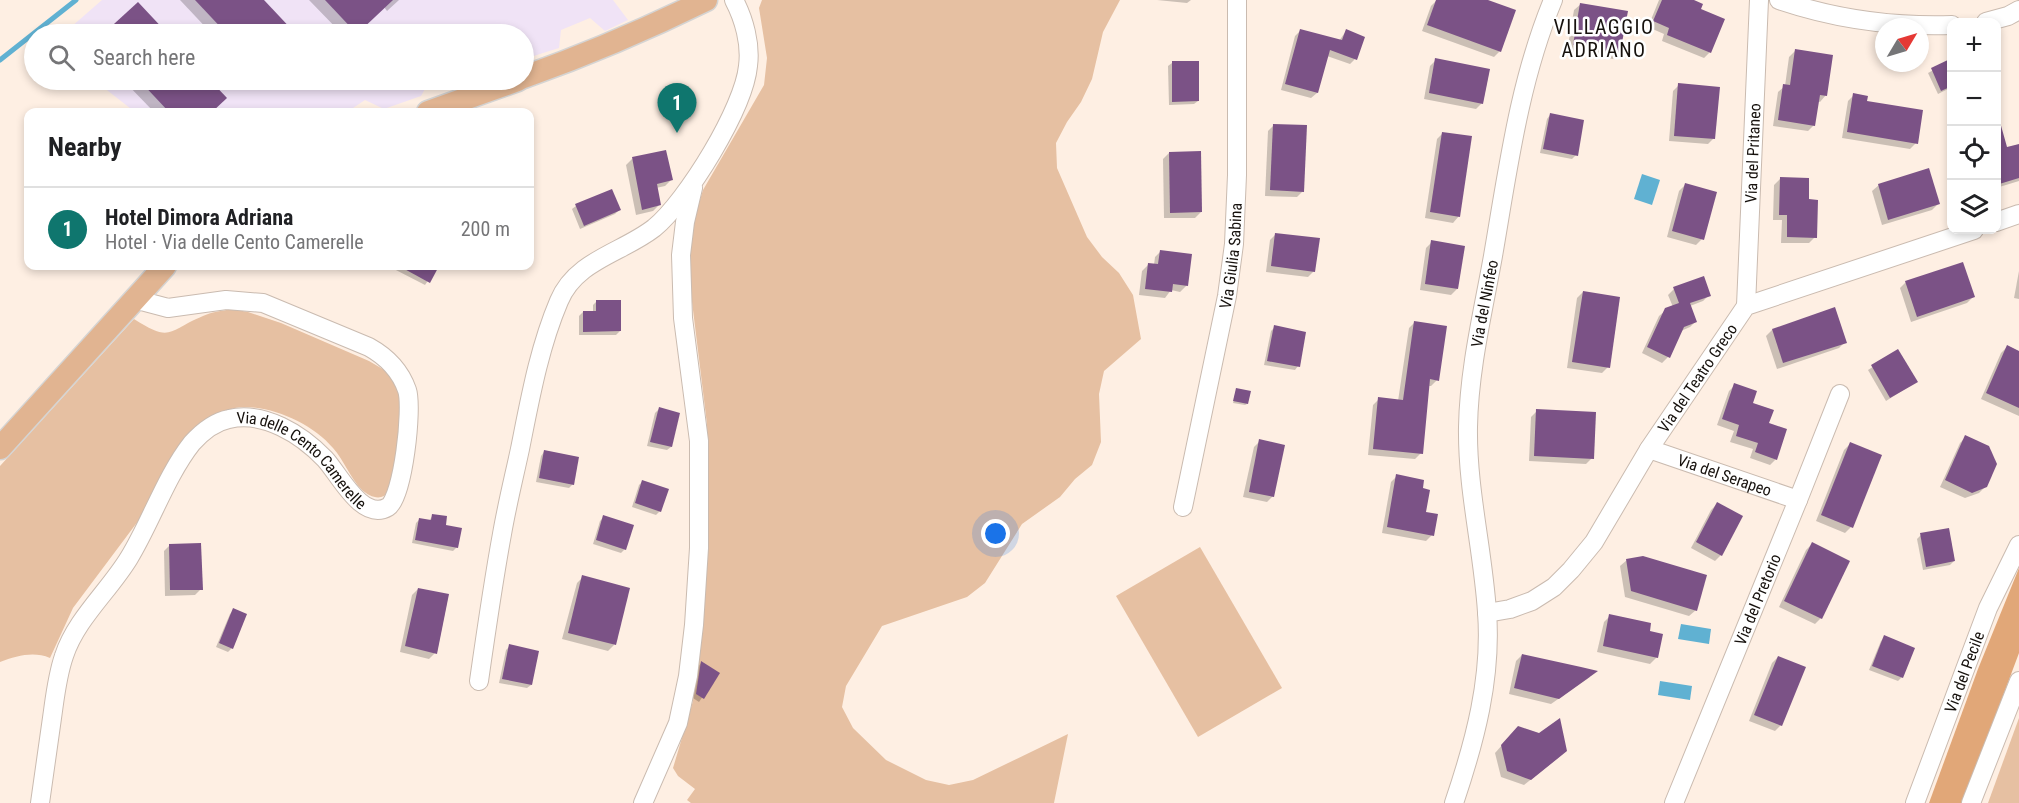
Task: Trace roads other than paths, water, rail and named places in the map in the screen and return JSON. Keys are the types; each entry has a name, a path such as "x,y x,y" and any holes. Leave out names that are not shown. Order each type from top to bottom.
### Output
{"main road":[{"path":"534,74 648,27 706,0"},
{"path":"439,108 490,90"},
{"path":"0,448 161,270"}],"street":[{"path":"479,681 502,532 535,374 560,298 573,278 587,266 654,227 685,195 730,120 741,95 748,66 748,45 744,24 734,0"},
{"name":"Via Giulia Sabina","path":"1183,507 1227,296 1234,244 1237,163 1237,0"},
{"name":"Via del Ninfeo","path":"1454,803 1473,743 1488,663 1487,613 1469,455 1468,426 1471,388 1519,108 1532,57 1553,0"},
{"name":"Via del Pritaneo","path":"1746,306 1759,0"},
{"path":"1779,0 1859,20 1916,26 1947,25"},
{"path":"2001,18 2019,10"},
{"path":"644,803 678,723 688,676 694,625 699,548 699,441 683,318 681,255 685,222 696,177"},
{"path":"2001,220 2019,214"},
{"name":"Via del Teatro Greco","path":"1487,613 1510,609 1532,601 1566,576 1594,542 1649,449 1746,306 1962,234"},
{"name":"Via delle Cento Camerelle","path":"40,803 57,684 67,646 128,560 182,458 204,431 228,419 249,417 265,420 292,433 311,446 326,460 354,496 368,508 376,510 387,508 392,504 398,492 410,418 410,402 403,380 384,356 359,343 262,303 226,300 168,308 134,299"},
{"name":"Via del Pretorio","path":"1674,803 1839,394"},
{"name":"Via del Serapeo","path":"1649,449 1798,500"},
{"name":"Via del Pecile","path":"1915,803 1988,608 2019,545"},
{"path":"1971,803 2019,681"}],"water":[{"path":"1642,174 1660,180 1652,205 1634,199"},
{"path":"1681,624 1711,629 1709,644 1678,639"},
{"path":"1660,681 1692,686 1690,700 1658,695"}],"waterway":[{"path":"46,24 76,0"},
{"path":"0,60 24,41"}],"place":[{"name":"Hotel Dimora Adriana","path":"677,133"}],"district":[{"name":"VILLAGGIO ADRIANO","path":"1604,38"}]}
